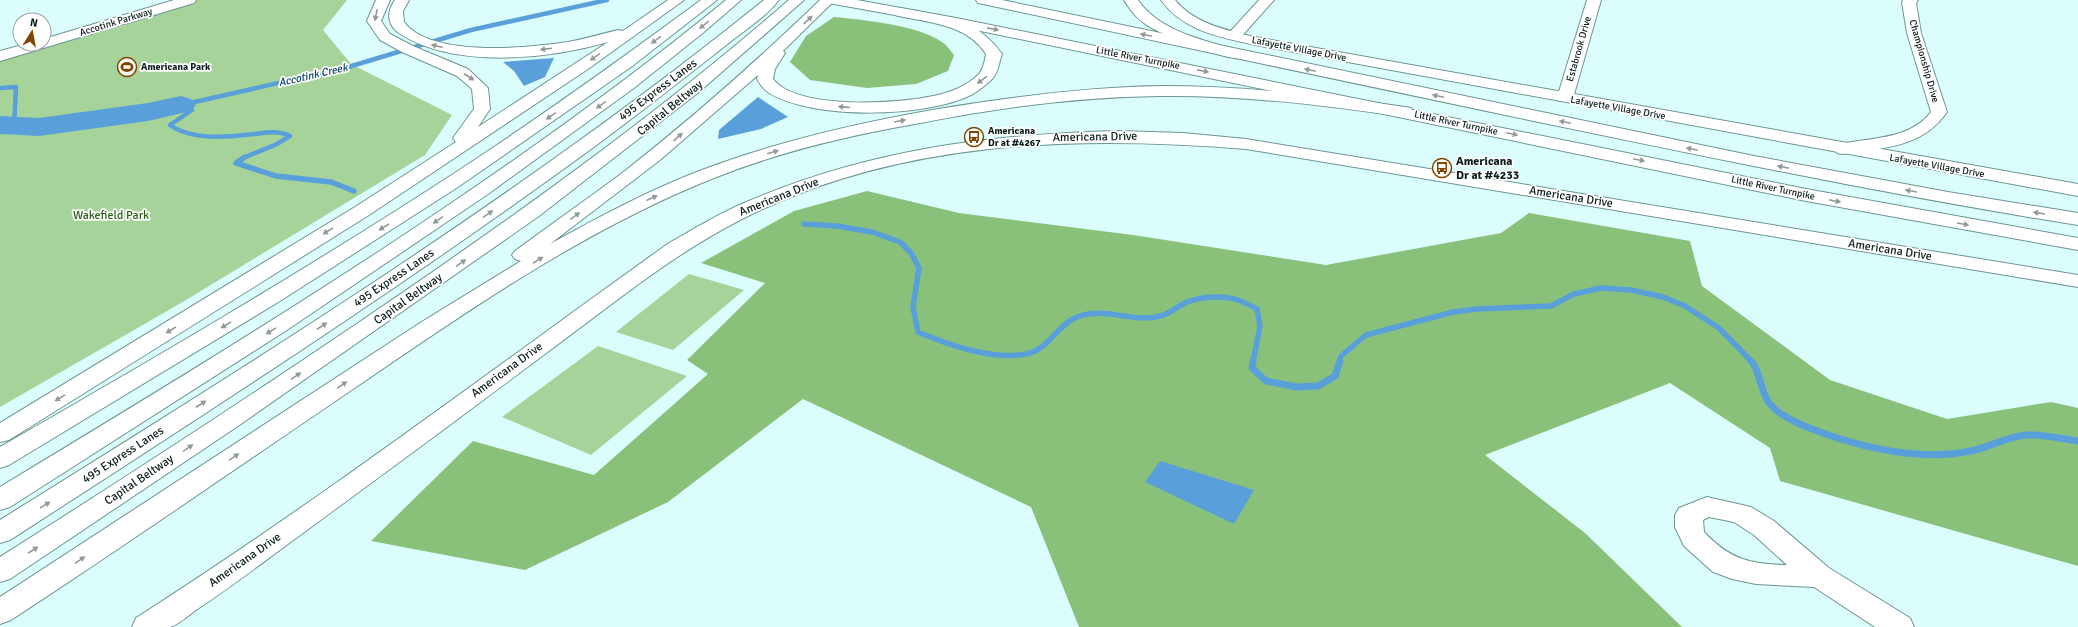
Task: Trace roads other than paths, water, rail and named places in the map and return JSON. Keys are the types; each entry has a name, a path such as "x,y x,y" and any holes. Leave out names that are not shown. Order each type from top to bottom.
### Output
{"main road":[{"name":"Accotink Parkway","path":"52,41 189,0"},
{"path":"362,211 451,150 476,124 482,111 484,99 482,89 474,81 459,71 396,44 378,32 374,23 375,16 383,0"},
{"path":"402,0 396,7 394,14 400,27 410,36 422,42 475,52 522,52 593,41 630,29 662,11"},
{"path":"0,434 362,211 583,66 677,0"},
{"path":"0,459 199,341 399,218 599,82 710,0"},
{"name":"495 Express Lanes","path":"0,500 283,323 505,175 616,94 734,0"},
{"name":"495 Express Lanes","path":"0,533 378,289 486,215 637,107 772,0"},
{"name":"Capital Beltway","path":"0,572 268,395 519,222 668,110 797,0"},
{"path":"468,301 500,271 626,179 680,136 828,0"},
{"name":"Little River Turnpike","path":"834,0 964,23 1814,196 2078,244"},
{"name":"Little River Turnpike","path":"984,0 1239,55 1848,180 2078,219"},
{"path":"1131,0 1138,11 1165,29 1183,37 1239,55"},
{"name":"Lafayette Village Drive","path":"1168,0 1181,14 1193,21 1234,36 1306,51 1843,149 2078,190"},
{"path":"1234,36 1267,0"},
{"name":"Estabrook Drive","path":"1565,98 1594,0"},
{"name":"Championship Drive","path":"1843,149 1913,135 1926,129 1934,122 1939,112 1914,33 1909,2 1911,0"},
{"path":"787,39 767,69 765,79 772,88 787,96 837,106 882,108 916,104 947,97 970,89 986,78 993,68 994,54 980,37 957,26 900,12"},
{"name":"Accotink Parkway","path":"0,56 14,52"},
{"path":"0,612 68,569 468,301 587,230 680,186 768,153 858,129 1009,104 1127,92 1173,91 1263,95 1360,105 1405,112"},
{"name":"Americana Drive","path":"147,627 196,595 352,484 676,247 746,210 793,190 852,171 930,152 1010,140 1069,136 1162,136 1246,144 2078,281"},
{"path":"1819,576 1899,627"}],"water":[{"path":"554,58 545,77 524,86 514,71 503,62"},
{"path":"758,97 788,117 761,129 718,139 719,130"},
{"path":"1160,461 1254,490 1234,524 1145,482"}],"waterway":[{"name":"Accotink Creek","path":"244,157 277,144 290,136 273,132 216,137 187,133 170,125 192,110 181,105 345,68 471,30 607,0"},
{"name":"Accotink Creek","path":"0,88 16,87 14,125"},
{"name":"Accotink Creek","path":"0,125 39,127 148,112 181,105"},
{"path":"244,157 236,163 276,176 331,182 354,191"},
{"path":"804,224 837,226 872,232 900,242 911,253 919,268 913,307 918,332 958,347 988,354 1017,355 1030,353 1042,347 1067,323 1084,315 1094,313 1149,318 1163,315 1190,301 1213,297 1223,297 1238,300 1257,309 1260,326 1253,362"},
{"path":"1339,362 1341,356 1366,335 1453,312 1477,309 1551,306 1574,294 1601,288 1631,290 1663,297 1685,306 1719,328 1752,362"},
{"path":"1253,361 1252,368 1266,381 1297,387 1318,386 1335,376 1340,361"},
{"path":"1751,361 1754,365 1767,399 1770,404 1780,413 1793,421 1856,444 1894,452 1933,455 1971,451 2013,437 2027,435 2046,436 2078,441"}],"place":[{"name":"Americana Park","path":"127,67"},
{"name":"Americana Dr at #4267","path":"974,137"},
{"name":"Americana Dr at #4233","path":"1442,168"}],"park label":[{"name":"Wakefield Park","path":"111,215"}]}
